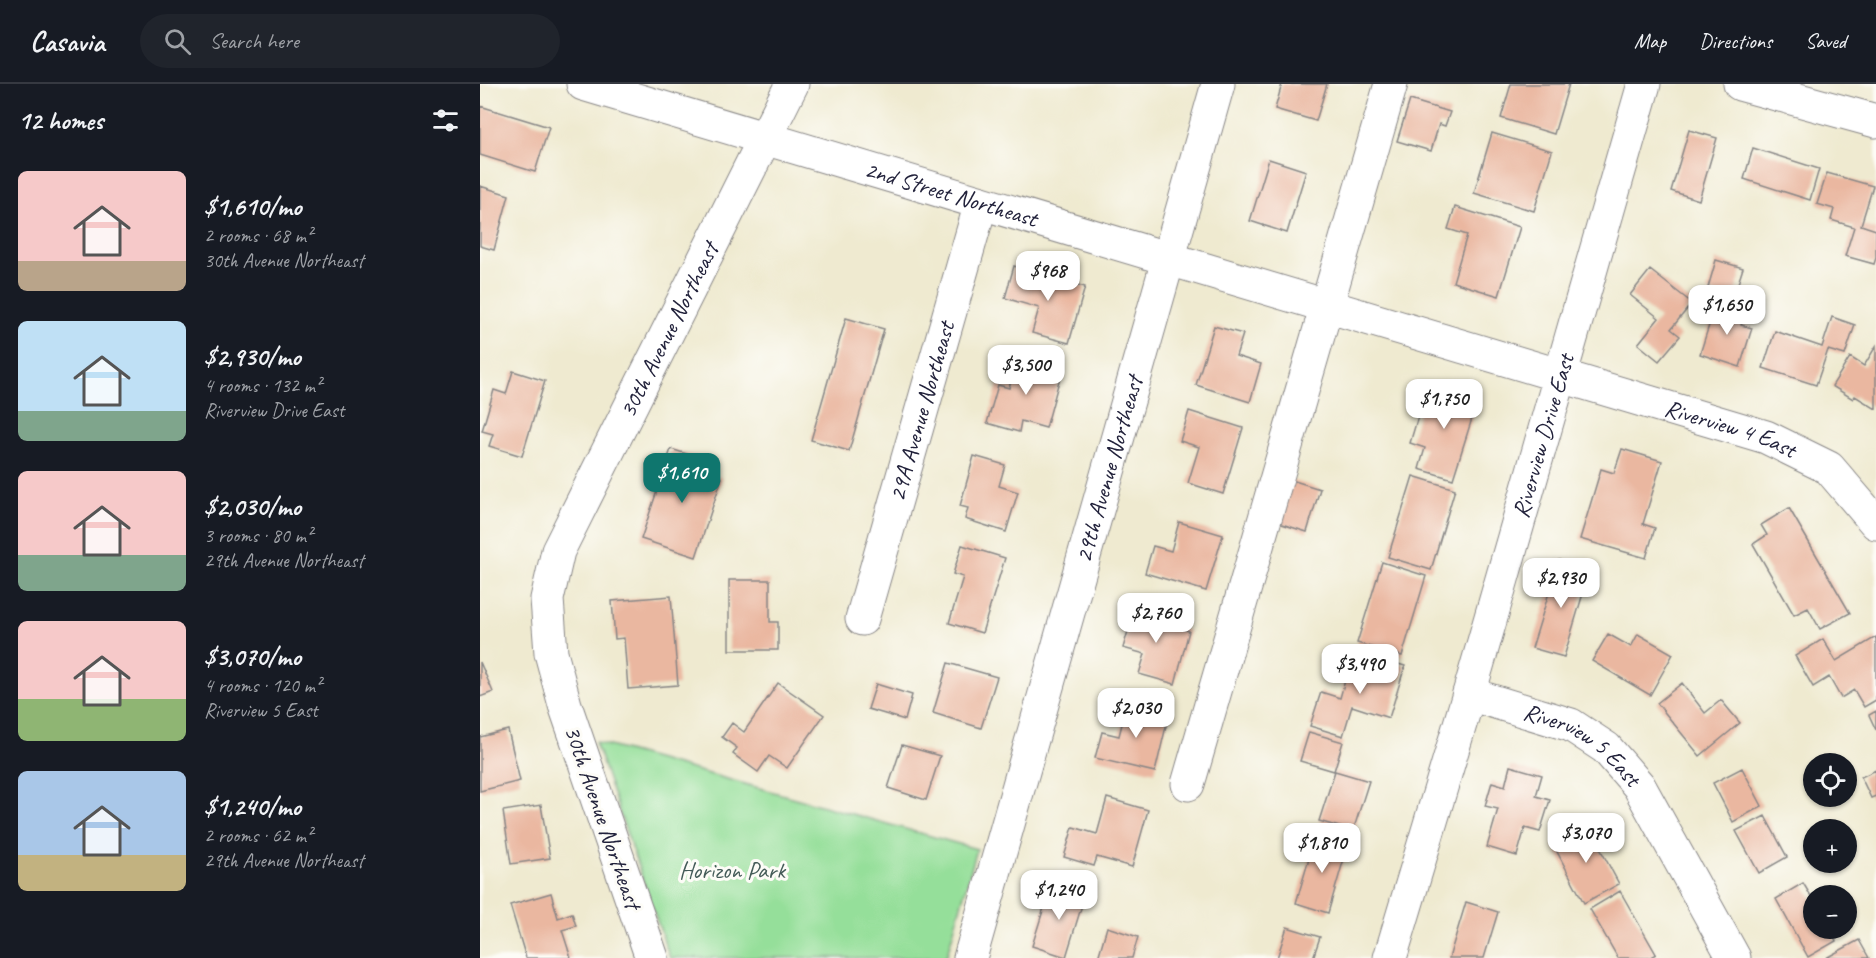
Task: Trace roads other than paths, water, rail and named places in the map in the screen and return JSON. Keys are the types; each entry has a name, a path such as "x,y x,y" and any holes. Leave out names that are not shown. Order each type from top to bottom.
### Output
{"street":[{"name":"2nd Street Northeast","path":"583,84 1560,375"},
{"name":"30th Avenue Northeast","path":"652,958 565,705 551,653 548,599 558,551 792,84"},
{"name":"29th Avenue Northeast","path":"970,958 1218,84"},
{"path":"1188,784 1391,84"},
{"name":"Riverview Drive East","path":"1390,958 1469,694 1644,84"},
{"path":"1740,84 1876,121"},
{"name":"29A Avenue Northeast","path":"862,619 981,203"},
{"name":"Riverview 4 East","path":"1560,375 1766,437 1829,468 1876,523"},
{"name":"Riverview 5 East","path":"1469,694 1571,725 1606,748 1639,786 1734,958"}],"park label":[{"name":"Horizon Park","path":"732,870"}]}
